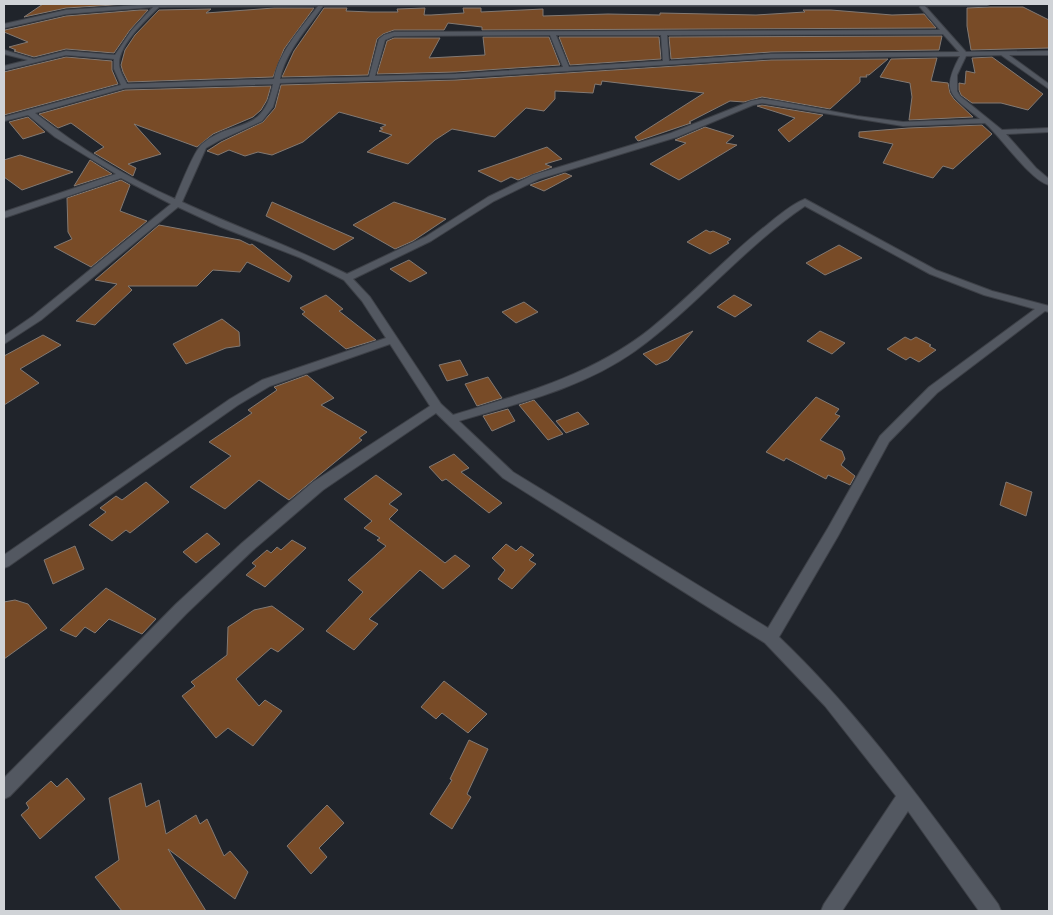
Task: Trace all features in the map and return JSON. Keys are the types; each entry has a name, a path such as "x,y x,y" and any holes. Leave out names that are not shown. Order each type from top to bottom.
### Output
{"street":[{"path":"125,86 116,69 117,57 125,42 158,4"},
{"path":"4,26 66,12 158,4 321,6 987,4"},
{"path":"921,5 964,54"},
{"path":"4,341 36,318 177,203 202,148 210,141 251,123 265,114 273,102 276,82 282,64 321,6"},
{"path":"664,32 666,62"},
{"path":"371,80 382,39 394,34 944,32"},
{"path":"552,33 567,69"},
{"path":"4,52 10,56 36,60"},
{"path":"4,68 66,53 117,57"},
{"path":"4,119 125,86 371,80 771,56 1049,53"},
{"path":"964,54 951,80 952,89 957,97 1000,132 1033,170 1049,183"},
{"path":"1003,54 1049,87"},
{"path":"347,278 428,239 491,200 536,177 674,135 751,103 762,101 777,103 857,118 903,124 986,121"},
{"path":"29,112 58,136 122,175 224,225 304,256 347,278 366,299 437,407 508,475 770,638 808,675 883,763 991,911"},
{"path":"1000,132 1049,130"},
{"path":"4,216 122,175"},
{"path":"450,420 543,391 591,372 630,349 670,317 790,211 804,202 933,272 988,293 1047,308"},
{"path":"770,638 833,532 884,439 933,390 1047,308"},
{"path":"4,562 234,402 266,383 392,340"},
{"path":"4,790 181,609 247,547 318,486 437,407"},
{"path":"831,911 907,796"}],"building":[{"path":"43,4 129,4 66,8 24,17"},
{"path":"1023,7 1049,20 1049,48 971,50 967,26 967,8"},
{"path":"274,8 314,8 284,49 273,77 128,82 123,72 121,65 125,50 135,35 159,10 211,9 206,13"},
{"path":"324,8 347,8 346,11 398,12 397,9 425,8 424,15 464,13 463,8 481,8 481,12 543,9 543,16 660,15 660,13 756,15 805,12 803,10 831,10 892,15 924,14 936,28 482,30 482,27 448,23 444,30 394,30 383,34 377,39 368,75 282,77 294,51"},
{"path":"148,10 130,30 114,53 66,49 34,57 14,51 16,50 9,47 28,42 4,32 5,30 66,16"},
{"path":"942,36 939,50 771,52 671,59 669,37"},
{"path":"483,37 549,37 560,65 456,72 377,74 387,41 394,38 440,38 429,58 485,55"},
{"path":"559,37 659,37 661,59 570,65"},
{"path":"66,57 112,61 112,70 118,84 4,115 4,72"},
{"path":"992,57 1043,94 1028,110 1001,103 972,103 961,95 959,83 965,84 966,71 975,73 972,58"},
{"path":"937,58 931,81 948,83 950,93 954,99 973,117 909,120 912,97 910,83 880,77 891,59"},
{"path":"888,59 869,75 866,75 867,77 860,77 860,82 830,109 762,97 744,102 730,101 689,122 691,123 638,141 635,137 704,93 602,81 601,85 595,84 593,93 555,91 555,99 544,111 526,108 495,137 452,129 435,140 408,164 367,152 392,135 379,131 383,129 380,128 386,125 339,112 303,142 272,155 258,152 245,156 229,150 218,155 207,151 221,142 263,122 275,108 281,85 456,80 771,60"},
{"path":"271,86 267,100 261,110 253,117 213,134 197,147 134,124 161,154 128,164 136,168 133,176 94,153 104,147 71,123 58,128 39,114 125,90"},
{"path":"762,105 823,115 789,142 778,130 795,118 757,106"},
{"path":"28,117 45,132 23,139 9,122"},
{"path":"982,125 992,134 953,169 943,166 933,178 883,163 893,144 859,137 859,132"},
{"path":"705,127 734,136 726,143 737,145 679,180 650,164 686,143 675,140"},
{"path":"547,147 562,159 545,164 552,167 518,180 511,177 501,182 478,171"},
{"path":"20,155 73,172 22,190 4,177 4,160"},
{"path":"90,160 112,174 74,186"},
{"path":"565,173 572,176 544,191 530,185"},
{"path":"121,180 130,185 120,211 147,221 91,267 54,247 72,239 68,232 67,198"},
{"path":"272,202 354,238 334,250 266,216"},
{"path":"394,202 446,219 413,241 395,249 353,225"},
{"path":"159,225 240,240 250,245 252,244 292,276 289,282 247,262 240,272 213,270 197,286 128,286 132,290 95,325 76,321 117,284 95,280"},
{"path":"706,230 731,239 727,242 729,243 710,254 687,242"},
{"path":"839,245 862,258 825,275 806,263"},
{"path":"409,260 427,273 410,282 390,269"},
{"path":"326,295 343,309 339,311 376,340 346,349 302,314 305,312 300,308"},
{"path":"734,295 752,305 735,317 717,307"},
{"path":"524,302 538,312 516,323 502,312"},
{"path":"222,319 239,332 240,346 226,348 186,364 173,344"},
{"path":"693,331 668,360 656,365 643,354"},
{"path":"820,331 845,343 832,354 807,341"},
{"path":"43,335 61,345 20,369 39,383 4,405 4,356"},
{"path":"905,337 911,340 916,337 936,350 919,362 910,357 906,360 887,349"},
{"path":"460,360 468,375 447,381 439,365"},
{"path":"307,375 334,398 321,405 367,432 359,438 362,440 289,500 259,480 225,509 190,487 231,456 209,442 252,413 248,410 277,390 274,387"},
{"path":"488,377 502,398 477,406 465,384"},
{"path":"816,397 839,409 835,414 840,416 820,440 842,451 845,459 841,465 855,476 850,485 828,475 826,479 786,458 784,461 766,452"},
{"path":"534,400 563,434 548,440 519,405"},
{"path":"508,409 515,421 492,431 483,416"},
{"path":"578,412 589,424 566,433 556,421"},
{"path":"454,454 469,468 461,472 502,503 489,513 446,479 442,481 429,467"},
{"path":"376,475 402,494 389,504 398,510 389,519 445,563 455,555 470,566 443,589 420,570 369,619 378,624 354,650 326,631 363,592 348,580 386,546 377,540 380,538 364,528 372,521 344,499"},
{"path":"146,482 169,502 130,533 126,530 112,541 89,525 106,512 100,508 116,496 122,500"},
{"path":"1006,482 1032,492 1026,516 1000,505"},
{"path":"207,533 220,544 196,563 183,552"},
{"path":"292,540 306,548 265,587 246,575 256,566 252,563 267,550 271,553 277,547 281,550"},
{"path":"506,544 516,551 521,546 534,555 529,560 536,564 512,589 498,579 505,570 492,558"},
{"path":"75,546 84,569 53,584 44,560"},
{"path":"106,588 156,619 142,634 109,619 95,633 85,627 76,637 60,630"},
{"path":"15,600 28,604 47,628 4,659 4,602"},
{"path":"272,606 304,629 278,652 271,648 236,679 259,706 265,700 282,711 253,746 228,728 216,738 182,696 195,686 191,682 227,655 228,627 254,610"},
{"path":"444,681 487,714 468,733 442,713 436,719 421,707"},
{"path":"469,740 488,749 467,794 471,797 452,829 430,814 452,780 450,779"},
{"path":"67,778 85,799 40,839 21,815 29,808 26,803 51,781 57,787"},
{"path":"141,783 146,807 159,800 166,834 196,815 200,824 207,819 224,856 230,851 248,872 235,899 168,849 206,911 122,911 95,877 119,860 109,798"},
{"path":"327,805 344,823 319,848 327,857 311,874 287,846"}]}
